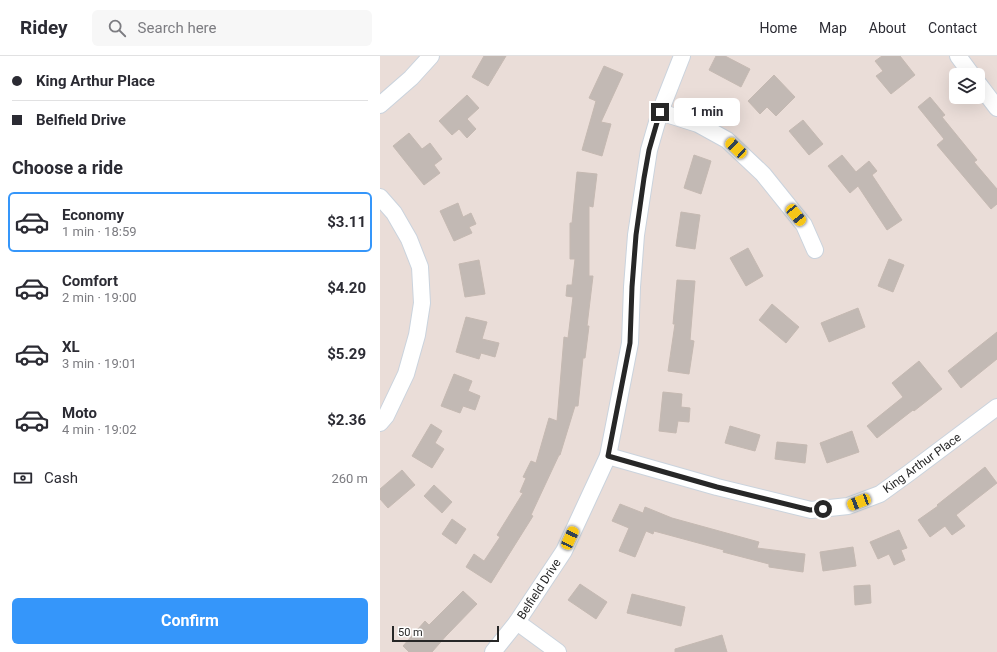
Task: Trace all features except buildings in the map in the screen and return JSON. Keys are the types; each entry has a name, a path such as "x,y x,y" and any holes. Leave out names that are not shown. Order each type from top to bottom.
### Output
{"street":[{"path":"380,105 411,78 431,56"},
{"name":"Belfield Drive","path":"493,652 517,622 564,551 608,456 630,343 636,235 647,158 660,112 682,56"},
{"path":"958,56 967,68"},
{"path":"985,92 997,108"},
{"path":"660,112 698,124 727,140 763,174 804,225 815,250"},
{"path":"380,197 394,212 409,239 418,260 420,267 422,303 417,335 406,374 386,416 380,423"},
{"name":"King Arthur Place","path":"608,456 717,487 810,510 848,506 880,494 997,408"},
{"path":"517,622 558,652"}],"route":[{"path":"660,112 649,150 644,178 636,235 630,343 608,456 717,487 810,510 823,509"}]}
